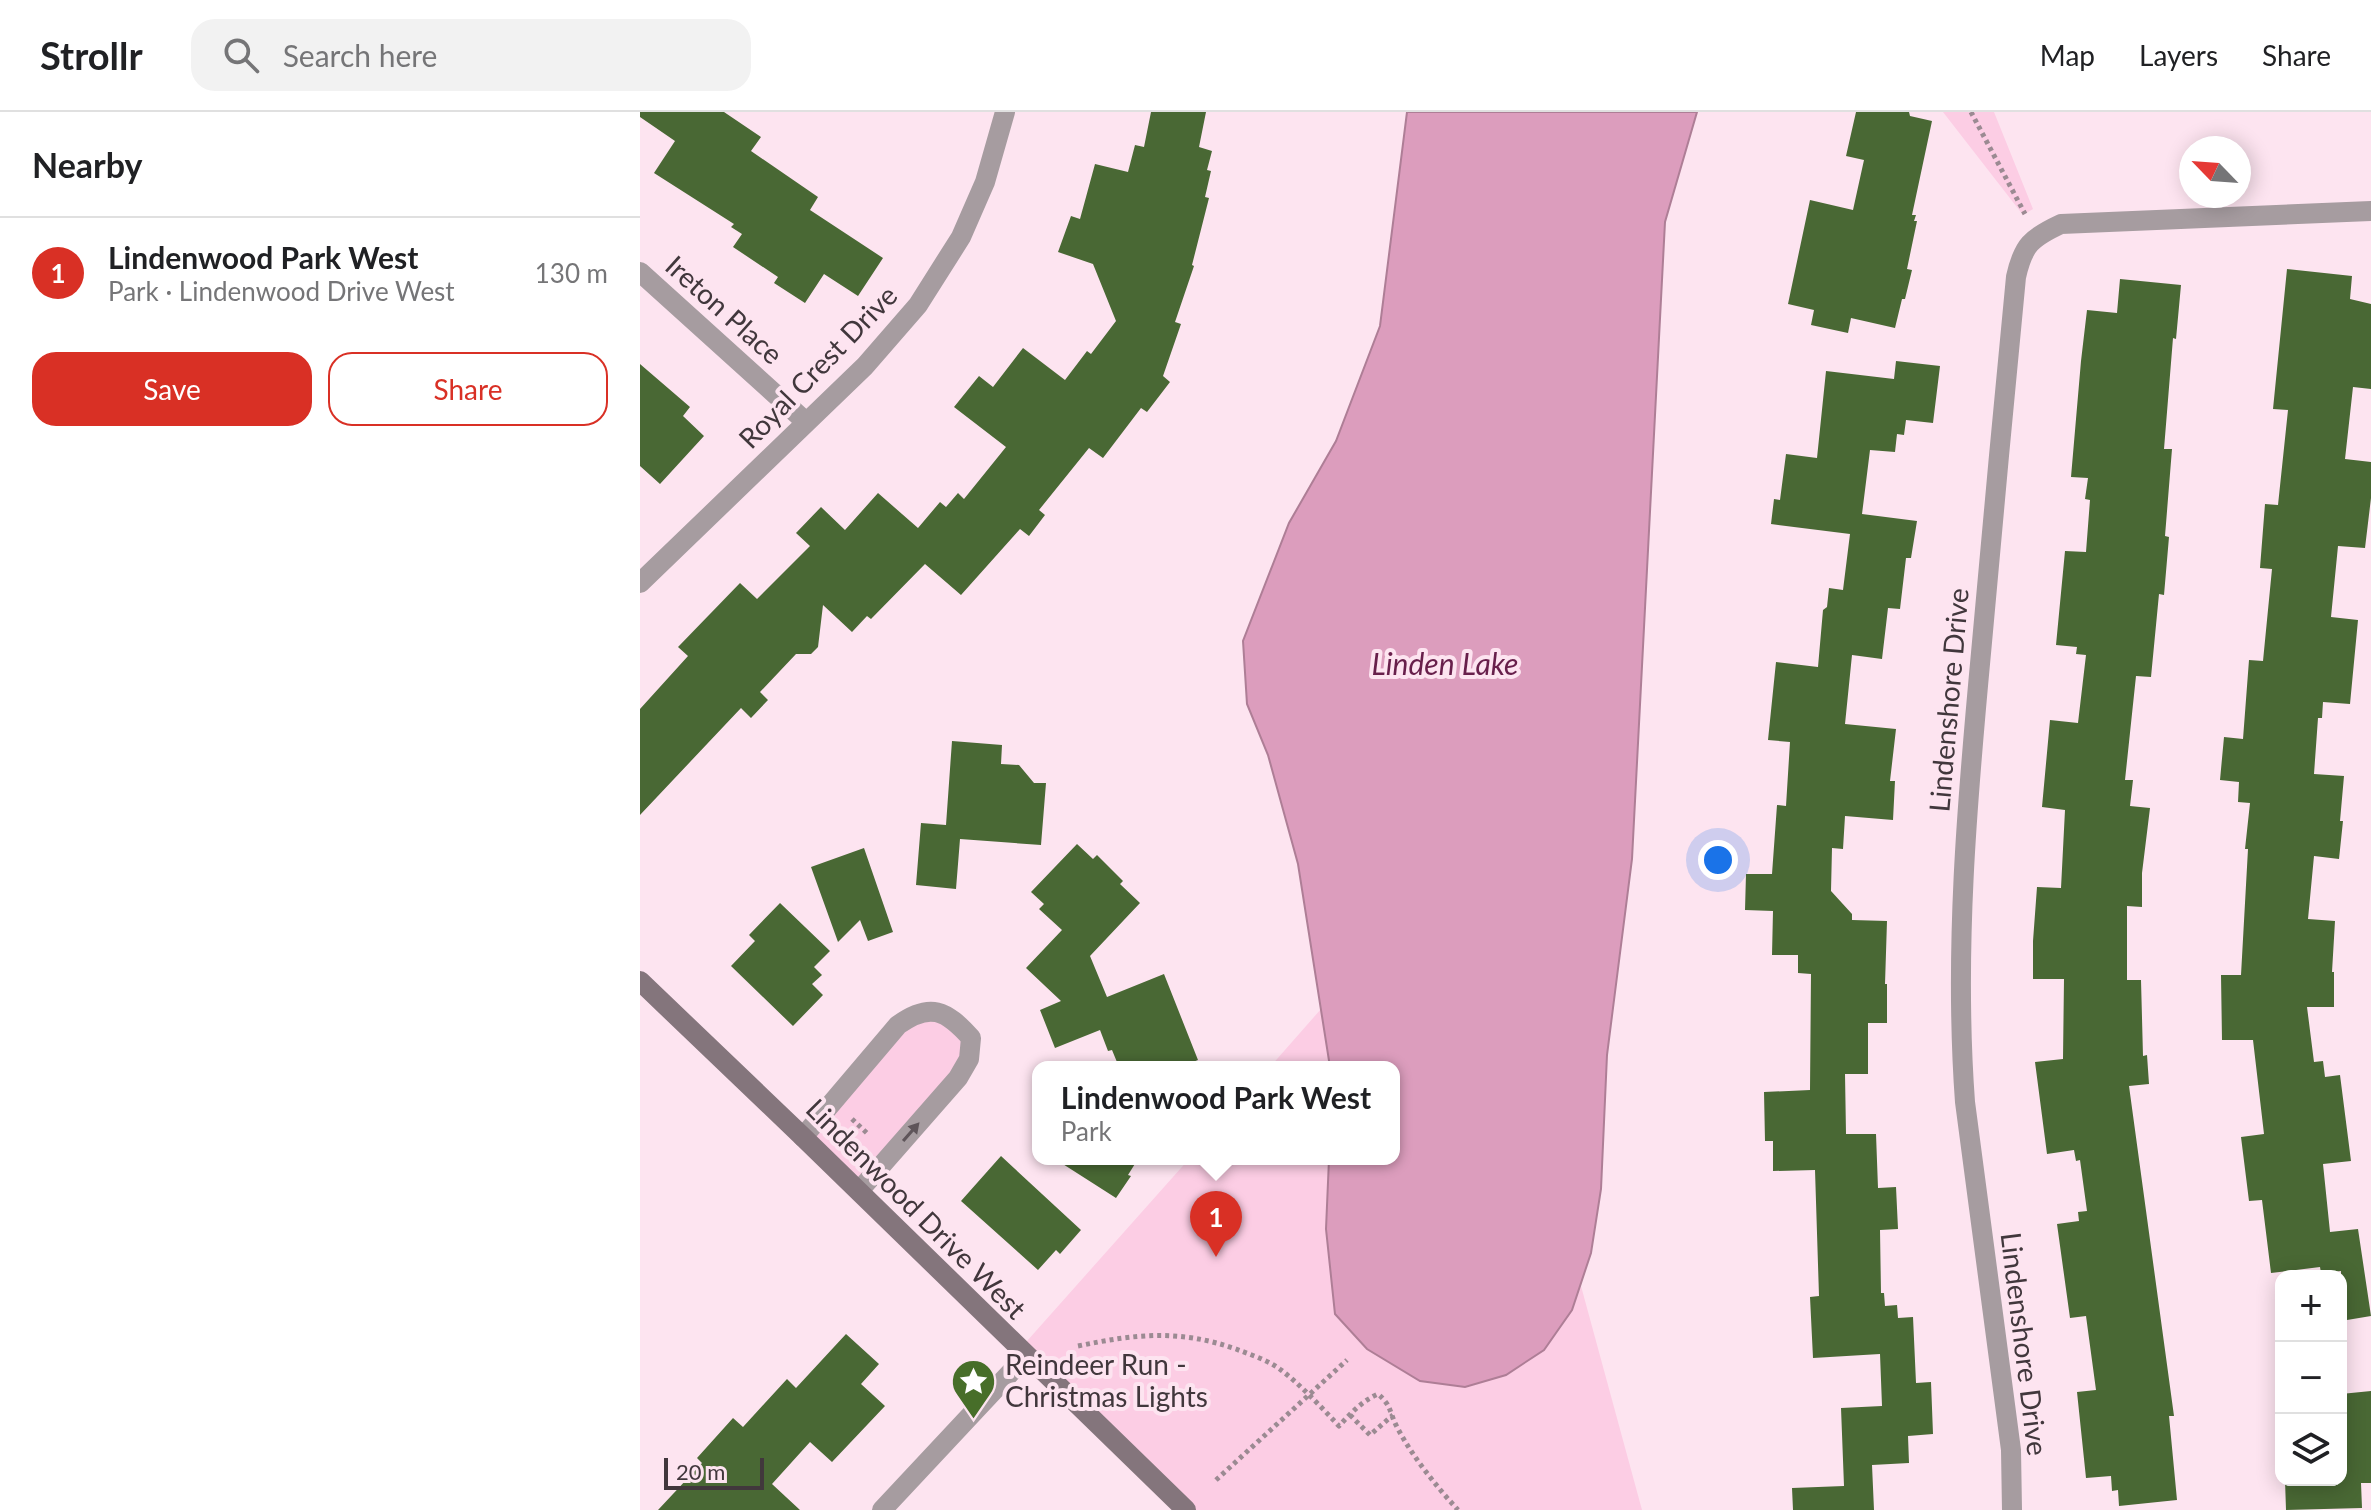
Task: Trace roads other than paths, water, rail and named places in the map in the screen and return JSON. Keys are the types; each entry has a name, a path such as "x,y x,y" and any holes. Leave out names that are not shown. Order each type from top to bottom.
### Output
{"street":[{"name":"Royal Crest Drive","path":"640,583 865,366 918,305 961,237 985,182 1005,112"},
{"name":"Lindenshore Drive","path":"2012,1510 2011,1450 1965,1102 1961,1050 1960,936 1966,816 2016,277 2021,254 2036,236 2061,224 2371,211"},
{"name":"Ireton Place","path":"640,272 806,422"},
{"name":"Lindenwood Drive West","path":"640,981 1186,1510"},
{"path":"803,1137 898,1025 917,1011 939,1012 958,1023 971,1038 969,1059 859,1191"},
{"path":"882,1510 1026,1356"}],"water":[{"name":"Linden Lake","path":"1407,112 1697,112 1665,222 1632,859 1607,1055 1601,1189 1591,1253 1572,1310 1544,1350 1506,1375 1465,1387 1420,1381 1367,1349 1335,1314 1326,1229 1329,1165 1400,1165 1400,1061 1329,1061 1298,864 1268,755 1247,704 1243,641 1289,523 1336,441 1380,326"}],"place":[{"name":"Lindenwood Park West","path":"1216,1257"},
{"name":"Reindeer Run - Christmas Lights","path":"974,1420"}]}
